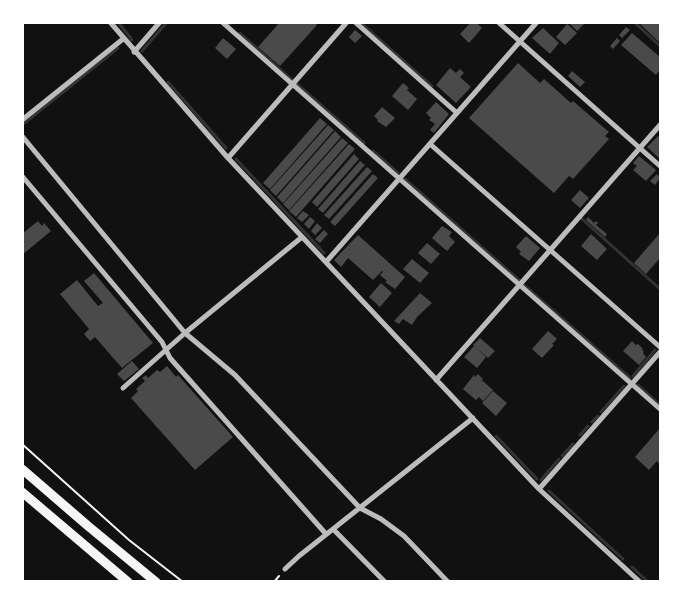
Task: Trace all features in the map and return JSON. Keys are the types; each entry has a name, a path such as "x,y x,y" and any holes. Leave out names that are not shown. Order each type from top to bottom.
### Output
{"highway":[{"path":"22,469 156,582"},
{"path":"22,492 128,582"}],"street":[{"path":"110,22 134,52 228,158 436,380 540,489 640,582"},
{"path":"134,52 160,22"},
{"path":"222,22 660,409"},
{"path":"228,158 347,22"},
{"path":"355,22 457,113"},
{"path":"498,22 660,166"},
{"path":"326,262 537,22"},
{"path":"22,120 124,39"},
{"path":"436,380 660,126"},
{"path":"22,136 185,333 219,360 360,508 381,519 404,536 448,582"},
{"path":"430,144 660,347"},
{"path":"22,176 162,342 170,358 326,534"},
{"path":"123,388 185,333 302,237"},
{"path":"540,489 660,352"},
{"path":"285,569 472,418"},
{"path":"333,529 384,582"}],"path":[{"path":"22,444 129,540 183,582"}],"building":[{"path":"280,22 314,22 317,25 280,66 258,47"},
{"path":"471,22 476,22 482,28 469,43 460,34"},
{"path":"568,22 582,22 584,24 577,31"},
{"path":"638,22 660,22 660,43"},
{"path":"567,24 577,33 565,45 556,37"},
{"path":"626,27 630,30 622,38 619,35"},
{"path":"543,28 559,43 550,54 532,38"},
{"path":"355,30 362,36 355,43 349,37"},
{"path":"632,33 660,57 660,70 656,75 621,45"},
{"path":"223,38 236,49 227,59 215,48"},
{"path":"617,38 620,41 613,49 610,46"},
{"path":"518,63 540,83 544,79 571,103 573,101 609,132 605,136 609,139 573,179 569,176 554,193 469,118"},
{"path":"450,68 456,73 460,69 464,73 460,77 471,87 456,103 436,85"},
{"path":"572,71 585,82 580,87 568,76"},
{"path":"403,83 409,88 407,90 417,99 408,110 392,96"},
{"path":"436,102 449,114 434,133 430,130 435,124 429,120 431,118 426,113"},
{"path":"382,107 395,118 386,127 377,121 374,116"},
{"path":"320,118 327,124 270,189 263,183"},
{"path":"328,125 334,130 276,196 270,190"},
{"path":"335,131 341,137 283,203 277,197"},
{"path":"658,136 660,138 660,159 647,147"},
{"path":"342,138 348,143 289,210 283,204"},
{"path":"349,144 355,149 296,217 289,211"},
{"path":"354,154 359,159 317,207 312,202"},
{"path":"639,156 656,170 646,181 633,170 637,166 633,163"},
{"path":"360,161 365,165 323,213 318,209"},
{"path":"367,167 372,171 329,219 324,215"},
{"path":"373,174 378,178 335,226 330,222"},
{"path":"657,174 660,178 655,185 650,181"},
{"path":"580,190 589,198 580,208 571,200"},
{"path":"303,211 309,215 302,222 297,218"},
{"path":"310,217 315,221 309,229 304,224"},
{"path":"588,217 594,223 596,221 598,223 596,225 607,234 605,237 586,220"},
{"path":"38,221 42,226 44,223 51,231 22,255 22,234"},
{"path":"317,223 322,228 315,235 311,231"},
{"path":"442,226 452,232 449,236 455,242 447,251 432,238"},
{"path":"324,230 328,234 320,243 315,239"},
{"path":"660,233 660,258 646,274 634,263"},
{"path":"591,234 607,249 597,260 581,246"},
{"path":"358,235 405,277 395,289 385,282 387,281 380,275 382,271 373,280 348,258 341,267 334,260"},
{"path":"526,236 540,248 529,261 519,254 521,252 516,247"},
{"path":"427,243 440,254 431,264 418,253"},
{"path":"412,259 429,273 420,283 403,269"},
{"path":"94,273 153,343 122,368 95,337 90,341 84,334 89,329 60,294 77,280 98,306 103,303 84,281"},
{"path":"381,283 392,293 380,307 369,297"},
{"path":"420,293 432,303 417,317 412,325 403,319 399,324 394,321"},
{"path":"548,331 557,339 542,358 532,349"},
{"path":"480,338 495,351 488,358 473,345"},
{"path":"632,341 643,349 646,357 639,365 623,351"},
{"path":"474,346 486,357 477,368 464,357"},
{"path":"132,361 139,369 124,381 117,374"},
{"path":"167,366 176,377 178,375 233,437 195,470 131,398 138,391 136,389 145,381 142,378 146,375 148,378 157,370 160,372"},
{"path":"478,374 483,379 481,382 483,381 493,390 483,401 479,397 476,400 463,389 474,375 475,377"},
{"path":"493,391 507,403 496,416 482,403"},
{"path":"660,428 660,465 657,461 649,470 635,457"}],"waterway":[{"path":"118,22 132,40"},
{"path":"142,51 167,22"},
{"path":"360,22 432,86"},
{"path":"634,22 660,46"},
{"path":"240,33 292,80"},
{"path":"22,125 118,48"},
{"path":"168,82 226,148"},
{"path":"297,84 364,143"},
{"path":"373,151 398,173"},
{"path":"236,159 324,253"},
{"path":"405,179 519,280"},
{"path":"582,219 660,289"},
{"path":"524,285 630,378"},
{"path":"633,376 655,350"},
{"path":"638,385 660,405"},
{"path":"601,412 624,386"},
{"path":"592,422 598,416"},
{"path":"580,435 588,426"},
{"path":"496,436 537,479"},
{"path":"562,456 573,444"},
{"path":"541,480 559,459"},
{"path":"549,491 623,559"},
{"path":"632,567 648,582"}]}
